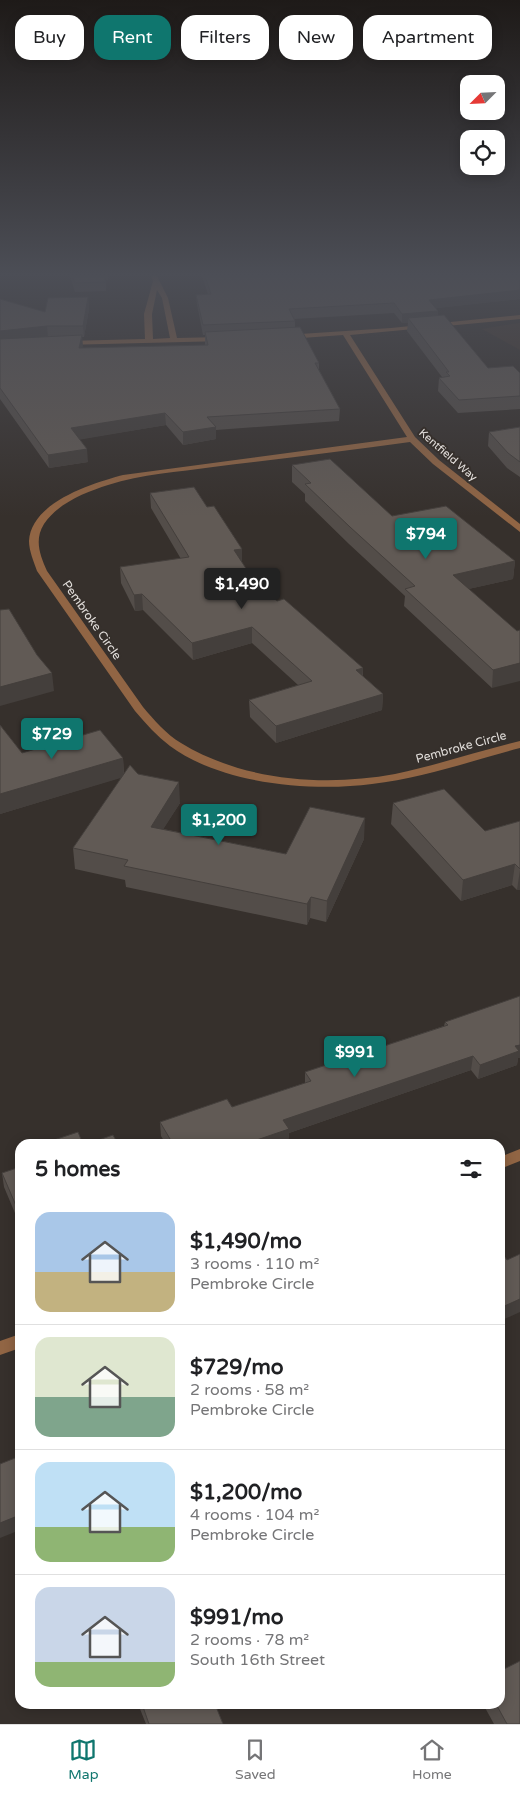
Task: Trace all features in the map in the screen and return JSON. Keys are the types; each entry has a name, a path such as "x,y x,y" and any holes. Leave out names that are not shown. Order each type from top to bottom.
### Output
{"street":[{"name":"Kentfield Way","path":"358,356 412,440 436,462 520,529"},
{"name":"Pembroke Circle","path":"412,440 177,470 108,483 74,496 44,518 35,531 34,550 42,571 139,709 157,730 178,746 200,758 226,768 263,777 301,782 351,783 407,774 520,744"},
{"path":"505,1161 520,1155"},
{"path":"0,1348 15,1343"}],"building":[{"path":"0,356 316,356 319,363 315,363 340,409 207,417 216,427 183,432 165,413 71,428 87,449 48,455 0,388"},
{"path":"437,356 478,356 488,368 513,366 520,373 520,396 459,400 439,378 450,376 446,372 449,372"},
{"path":"520,427 520,462 508,453 489,432"},
{"path":"330,459 392,516 446,506 515,561 453,575 517,631 520,630 520,663 493,670 405,589 415,586 305,484 311,483 292,465"},
{"path":"194,487 207,507 214,506 242,549 234,550 264,596 270,595 277,601 284,599 363,668 356,670 383,694 276,726 249,700 312,681 252,627 192,643 142,594 134,595 120,567 189,557 150,493"},
{"path":"9,609 37,655 52,673 0,687 0,610"},
{"path":"0,725 22,753 100,730 123,758 0,794"},
{"path":"130,765 138,774 179,782 151,827 286,854 310,807 365,818 327,901 311,897 307,904 124,866 128,860 73,848"},
{"path":"444,789 485,831 520,821 520,869 515,864 463,880 393,803"},
{"path":"520,996 520,1045 515,1046 519,1051 480,1065 473,1056 283,1120 289,1129 260,1139 170,1139 160,1122 227,1099 232,1107 311,1081 305,1072 448,1025 445,1022"},
{"path":"78,1132 81,1139 57,1139"},
{"path":"113,1135 115,1139 101,1139"},
{"path":"15,1169 15,1203 2,1173"},
{"path":"520,1254 520,1299 505,1306 505,1257 507,1260"},
{"path":"15,1458 15,1517 0,1523 0,1464"},
{"path":"520,1661 520,1724 507,1724 499,1709 505,1709 505,1668"},
{"path":"144,1709 217,1709 223,1724 149,1724"}]}
